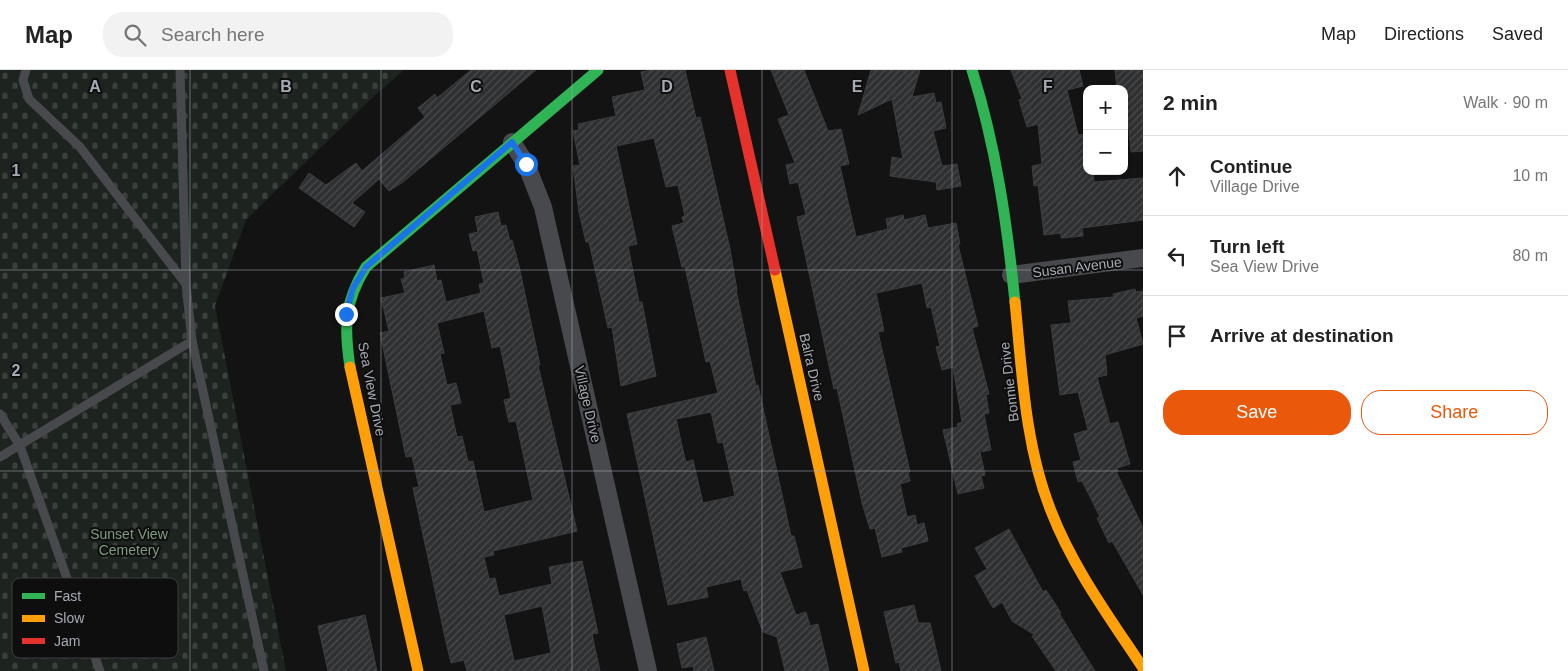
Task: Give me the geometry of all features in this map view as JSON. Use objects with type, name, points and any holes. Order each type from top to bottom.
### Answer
[{"type":"street","name":"Sea View Drive","points":[[418,671],[350,367],[346,314],[353,288],[366,267],[598,70]]},
{"type":"street","name":"Balra Drive","points":[[730,70],[864,671]]},
{"type":"street","name":"Bonnie Drive","points":[[972,70],[986,108],[997,158],[1032,445],[1050,511],[1072,556],[1143,668]]},
{"type":"street","name":"Village Drive","points":[[512,142],[526,164],[543,207],[648,671]]},
{"type":"street","name":"Susan Avenue","points":[[1011,275],[1143,258]]},
{"type":"lane","points":[[26,70],[23,80],[29,99],[80,147],[186,284]]},
{"type":"lane","points":[[180,70],[186,284],[192,341],[264,671]]},
{"type":"lane","points":[[0,457],[192,341]]},
{"type":"lane","points":[[0,414],[20,446],[67,578]]},
{"type":"lane","points":[[95,658],[100,671]]},
{"type":"green space","name":"Sunset View Cemetery","points":[[0,70],[404,70],[373,97],[246,220],[215,306],[286,671],[0,671]]},
{"type":"building","points":[[471,70],[536,70],[403,182],[389,191],[379,179],[352,203],[365,212],[354,227],[299,188],[309,173],[326,185],[356,163],[362,171],[425,117],[418,108],[435,94],[437,98]]},
{"type":"building","points":[[650,70],[685,70],[696,118],[700,117],[730,249],[736,290],[756,386],[758,385],[791,536],[794,536],[802,567],[780,572],[796,615],[806,612],[810,626],[818,624],[829,671],[785,671],[777,637],[763,632],[747,590],[744,591],[741,579],[706,587],[708,597],[668,605],[627,414],[718,393],[710,361],[706,362],[685,267],[682,267],[672,226],[684,223],[682,217],[685,216],[678,185],[666,187],[654,138],[616,146],[637,244],[628,246],[639,302],[642,302],[656,376],[621,386],[612,327],[608,328],[589,242],[586,242],[579,212],[573,166],[580,165],[573,131],[579,130],[578,124],[616,116],[612,97],[645,90],[641,72]],"holes":[[[711,412],[718,443],[723,442],[735,496],[703,503],[693,460],[686,462],[685,459],[676,419]]]},
{"type":"building","points":[[771,70],[804,70],[828,131],[841,129],[849,164],[840,166],[856,237],[888,229],[886,219],[903,215],[904,220],[925,215],[928,228],[956,223],[960,244],[958,245],[978,326],[972,328],[989,394],[986,395],[989,413],[984,414],[991,450],[980,452],[985,475],[981,476],[984,488],[958,494],[943,430],[958,427],[957,424],[962,422],[953,367],[942,370],[936,347],[940,346],[931,307],[927,308],[922,283],[876,293],[884,331],[878,332],[910,472],[908,472],[910,481],[900,484],[907,517],[915,515],[917,525],[924,523],[928,541],[901,548],[902,552],[882,557],[875,528],[870,529],[862,503],[837,388],[834,389],[797,217],[806,215],[798,182],[790,184],[786,165],[795,163],[778,119],[789,115]]},
{"type":"building","points":[[871,70],[920,70],[912,97],[934,93],[936,103],[941,102],[946,128],[933,131],[942,166],[957,164],[961,186],[937,190],[936,182],[890,176],[892,157],[903,159],[892,99],[858,115]]},
{"type":"building","points":[[1011,70],[1079,70],[1083,86],[1067,90],[1078,135],[1083,134],[1083,175],[1093,175],[1094,182],[1143,178],[1143,220],[1082,228],[1083,236],[1061,238],[1061,233],[1044,235],[1038,185],[1034,186],[1032,166],[1042,164],[1038,124],[1027,127],[1019,100],[1022,99]]},
{"type":"building","points":[[1115,70],[1143,70],[1143,151],[1131,152],[1128,120],[1128,85],[1117,85]]},
{"type":"building","points":[[498,212],[501,226],[506,225],[510,241],[512,240],[540,365],[538,365],[577,531],[493,551],[494,555],[484,557],[489,579],[495,578],[499,596],[552,584],[549,567],[582,561],[598,633],[592,634],[600,671],[467,671],[464,660],[451,663],[413,488],[419,487],[412,456],[406,457],[380,333],[389,331],[381,298],[405,293],[401,279],[405,278],[404,272],[434,265],[437,281],[441,280],[446,302],[481,293],[479,284],[484,283],[477,250],[473,251],[469,234],[478,232],[475,217]],"holes":[[[484,311],[492,348],[500,346],[511,398],[504,400],[509,422],[516,421],[533,500],[484,512],[473,461],[468,462],[462,436],[457,437],[450,405],[461,403],[456,383],[447,385],[440,354],[444,353],[437,323]],[[542,606],[551,653],[514,661],[504,615]]]},
{"type":"building","points":[[1135,289],[1136,292],[1143,291],[1143,316],[1136,318],[1143,344],[1105,355],[1107,375],[1097,377],[1110,424],[1118,422],[1130,464],[1117,468],[1118,471],[1116,471],[1143,528],[1143,595],[1112,541],[1109,543],[1097,518],[1100,517],[1082,481],[1078,482],[1073,462],[1081,460],[1074,434],[1088,430],[1078,392],[1060,395],[1051,325],[1071,323],[1068,301],[1114,297],[1113,294]]},
{"type":"building","points":[[1009,529],[1043,592],[1046,590],[1095,671],[1056,671],[1032,636],[1035,635],[1012,621],[1002,602],[993,608],[975,576],[987,569],[975,548]]},
{"type":"building","points":[[914,605],[918,623],[930,623],[941,671],[901,671],[899,662],[896,663],[884,612]]},
{"type":"building","points":[[365,615],[377,671],[328,671],[318,626]]},
{"type":"building","points":[[706,637],[714,671],[694,671],[693,666],[682,668],[677,644]]},
{"type":"traffic: fast","points":[[350,367],[347,339],[348,315],[353,292],[366,267],[598,70]]},
{"type":"traffic: fast","points":[[972,70],[994,156],[1015,302]]},
{"type":"traffic: slow","points":[[775,270],[864,671]]},
{"type":"traffic: slow","points":[[1015,302],[1026,408],[1035,461],[1042,486],[1060,532],[1081,573],[1143,668]]},
{"type":"traffic: slow","points":[[350,367],[418,671]]},
{"type":"traffic: jam","points":[[730,70],[775,270]]},
{"type":"route","points":[[346,314],[353,288],[366,267],[512,142],[526,164]]}]
